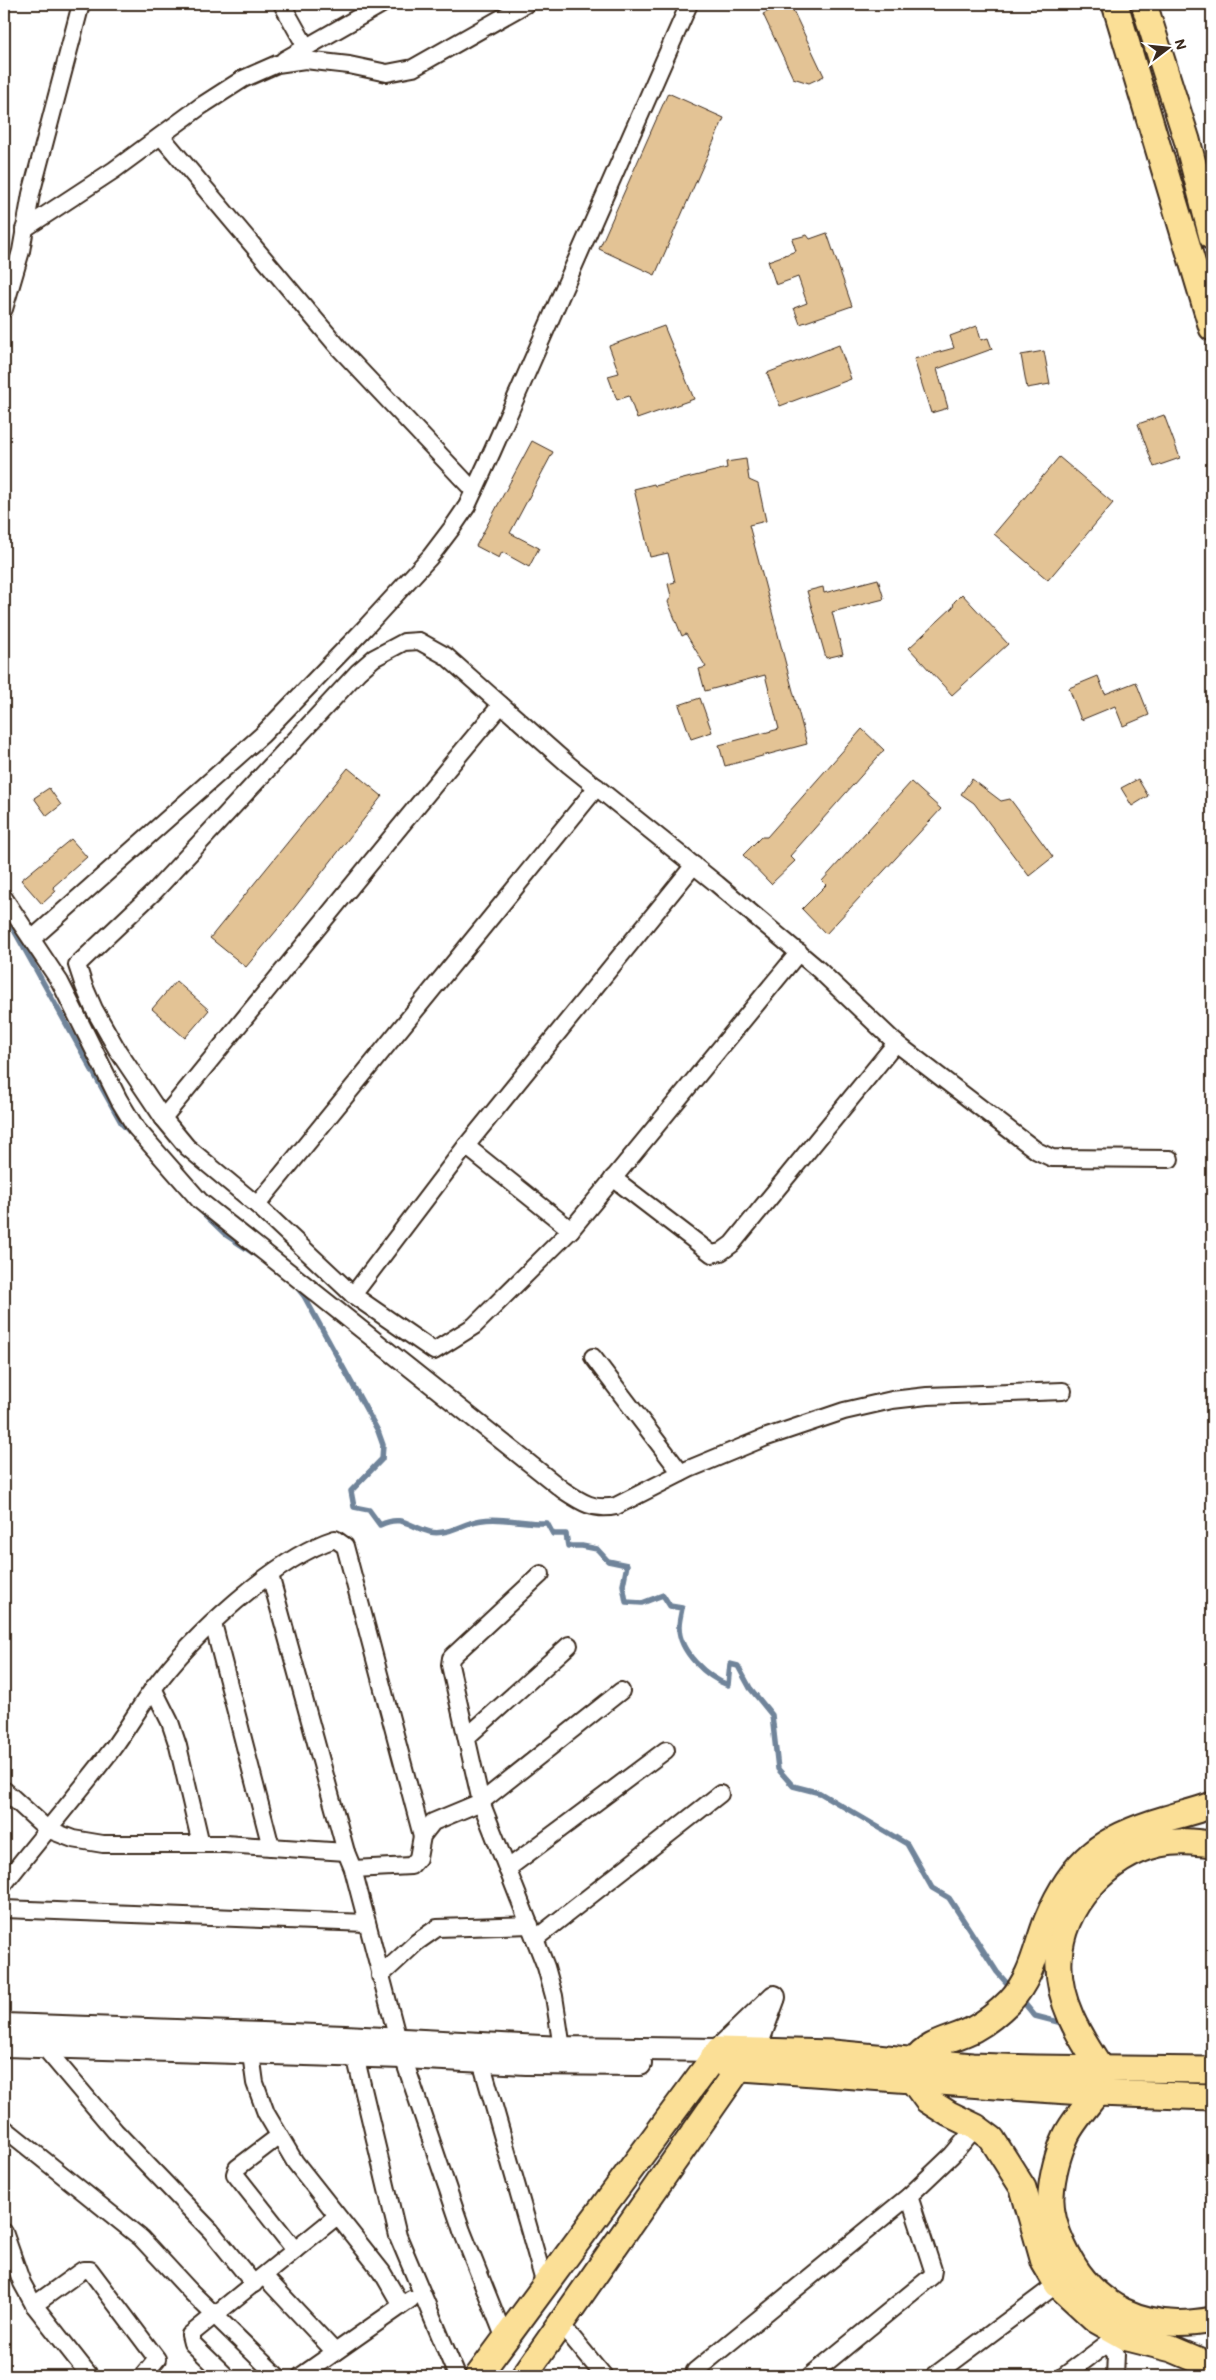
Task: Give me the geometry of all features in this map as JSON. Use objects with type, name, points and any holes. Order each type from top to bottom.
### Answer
[{"type":"main road","points":[[1116,4],[1212,328]]},
{"type":"main road","points":[[1144,4],[1187,140],[1212,237]]},
{"type":"main road","points":[[1212,1805],[1133,1830],[1109,1841],[1081,1861],[1055,1901],[1042,1932],[1037,1954],[1021,1987],[997,2013],[981,2024],[921,2052],[914,2071],[927,2100],[949,2114],[976,2127],[992,2139],[1023,2188],[1044,2262],[1057,2284],[1114,2339],[1128,2338],[1172,2349],[1198,2360],[1212,2369]]},
{"type":"main road","points":[[1099,2081],[1068,2011],[1062,1991],[1059,1961],[1062,1936],[1074,1909],[1087,1889],[1107,1870],[1135,1852],[1167,1843],[1191,1841],[1212,1844]]},
{"type":"main road","points":[[478,2376],[713,2058],[774,1997],[760,2035],[746,2060],[524,2376]]},
{"type":"main road","points":[[4,2025],[400,2048],[562,2048],[1099,2081],[1212,2097]]},
{"type":"main road","points":[[4,2045],[355,2056],[400,2048],[481,2061],[713,2058]]},
{"type":"main road","points":[[1099,2081],[1212,2070]]},
{"type":"main road","points":[[1099,2081],[1066,2136],[1056,2169],[1051,2196],[1053,2218],[1071,2264],[1086,2285],[1100,2296],[1135,2316],[1154,2322],[1178,2324],[1212,2320]]},
{"type":"street","points":[[4,309],[31,194],[81,4]]},
{"type":"street","points":[[282,4],[306,47]]},
{"type":"street","points":[[24,229],[114,170],[202,106],[243,79],[277,64],[382,4]]},
{"type":"street","points":[[277,64],[305,60],[349,65],[387,73],[413,68],[526,4]]},
{"type":"street","points":[[32,939],[262,735],[430,557],[467,506],[689,4]]},
{"type":"street","points":[[161,136],[339,348],[474,491]]},
{"type":"street","points":[[799,952],[571,1230],[474,1326],[434,1351],[353,1295],[257,1205],[187,1147],[163,1118],[118,1051],[94,1009],[77,965],[154,892],[374,658],[404,642],[419,641],[446,656],[597,787],[799,952],[896,1043],[1037,1151],[1052,1158],[1170,1159]]},
{"type":"street","points":[[163,1118],[293,961],[392,834],[501,704]]},
{"type":"street","points":[[257,1205],[597,787]]},
{"type":"street","points":[[353,1295],[466,1146],[694,865]]},
{"type":"street","points":[[4,898],[60,982],[119,1100],[136,1128],[200,1201],[563,1490],[587,1506],[605,1509],[616,1506],[681,1473],[764,1438],[844,1411],[892,1400],[927,1396],[1062,1391]]},
{"type":"street","points":[[613,1178],[712,1254],[721,1252],[732,1244],[896,1043]]},
{"type":"street","points":[[466,1146],[571,1230]]},
{"type":"street","points":[[593,1357],[681,1473]]},
{"type":"street","points":[[4,1884],[113,1748],[153,1688],[192,1641],[270,1575],[315,1545],[335,1539],[345,1546],[422,1836],[418,1858],[411,1866],[353,1869]]},
{"type":"street","points":[[540,1574],[451,1658],[450,1665],[468,1736],[481,1802],[533,1932],[554,1996],[562,2048]]},
{"type":"street","points":[[270,1575],[346,1852],[353,1869],[400,2048],[462,2231],[505,2339]]},
{"type":"street","points":[[213,1623],[271,1847]]},
{"type":"street","points":[[468,1736],[569,1645]]},
{"type":"street","points":[[153,1688],[170,1722],[178,1746],[200,1844]]},
{"type":"street","points":[[422,1836],[433,1822],[481,1802],[621,1691]]},
{"type":"street","points":[[507,1869],[666,1750]]},
{"type":"street","points":[[4,1790],[47,1830],[73,1839],[103,1844],[200,1844],[346,1852]]},
{"type":"street","points":[[380,1976],[417,1942],[437,1928],[533,1932],[720,1794]]},
{"type":"street","points":[[4,1909],[367,1923]]},
{"type":"street","points":[[44,2047],[115,2131],[259,2280],[334,2352]]},
{"type":"street","points":[[251,2054],[255,2083],[266,2113],[294,2162],[382,2272],[401,2305]]},
{"type":"street","points":[[355,2056],[398,2236],[457,2376]]},
{"type":"street","points":[[481,2061],[545,2285]]},
{"type":"street","points":[[697,2376],[695,2370],[909,2196],[952,2155],[976,2127]]},
{"type":"street","points":[[4,2128],[141,2238],[277,2376]]},
{"type":"street","points":[[279,2136],[237,2168],[235,2174],[295,2250]]},
{"type":"street","points":[[810,2376],[929,2281],[932,2276],[933,2270],[909,2196]]},
{"type":"street","points":[[226,2376],[190,2339],[190,2335],[216,2316],[337,2216]]},
{"type":"street","points":[[4,2232],[22,2283],[34,2305],[90,2376]]},
{"type":"street","points":[[34,2305],[77,2274],[84,2270],[90,2270],[157,2359],[143,2376]]},
{"type":"street","points":[[934,2376],[1057,2284]]},
{"type":"street","points":[[300,2376],[421,2293]]},
{"type":"street","points":[[560,2324],[604,2376]]},
{"type":"street","points":[[1064,2376],[1114,2339],[1116,2354],[1115,2376]]},
{"type":"building","points":[[783,4],[790,4],[824,76],[809,83],[793,78],[763,14]]},
{"type":"building","points":[[668,93],[724,118],[655,275],[599,249]]},
{"type":"building","points":[[827,233],[852,306],[800,324],[794,308],[807,303],[798,277],[776,285],[768,261],[796,251],[792,239],[807,235],[810,239]]},
{"type":"building","points":[[664,326],[694,399],[637,419],[629,396],[617,400],[608,376],[619,373],[609,346]]},
{"type":"building","points":[[977,326],[981,340],[988,338],[992,349],[937,369],[948,408],[931,413],[914,359],[954,348],[950,336]]},
{"type":"building","points":[[839,345],[851,379],[780,406],[767,373]]},
{"type":"building","points":[[1044,351],[1050,384],[1027,388],[1021,355]]},
{"type":"building","points":[[1164,415],[1180,458],[1154,467],[1138,424]]},
{"type":"building","points":[[532,441],[553,452],[510,533],[539,548],[529,567],[502,552],[499,558],[476,546]]},
{"type":"building","points":[[1059,457],[1113,503],[1048,580],[994,534]]},
{"type":"building","points":[[746,459],[749,480],[758,484],[766,521],[749,525],[807,744],[725,766],[719,745],[779,729],[765,675],[705,691],[699,669],[706,667],[686,634],[682,636],[668,602],[671,596],[668,584],[675,582],[668,553],[650,557],[634,489],[654,484],[655,486],[727,468],[726,462]]},
{"type":"building","points":[[878,579],[884,599],[832,612],[843,654],[826,658],[807,591],[823,587],[824,593]]},
{"type":"building","points":[[962,594],[1008,644],[952,695],[909,648],[953,607],[954,602]]},
{"type":"building","points":[[1098,676],[1105,694],[1136,682],[1149,715],[1123,726],[1115,706],[1081,720],[1069,688]]},
{"type":"building","points":[[700,698],[712,732],[691,739],[679,705]]},
{"type":"building","points":[[862,729],[884,750],[790,856],[795,861],[771,884],[743,855],[761,837],[767,837]]},
{"type":"building","points":[[348,768],[382,796],[246,967],[210,938]]},
{"type":"building","points":[[972,779],[1001,801],[1010,799],[1053,857],[1029,876],[974,803],[961,794]]},
{"type":"building","points":[[1138,779],[1148,796],[1132,806],[1121,788]]},
{"type":"building","points":[[911,782],[941,809],[826,934],[802,909],[826,885],[822,881]]},
{"type":"building","points":[[49,788],[61,805],[47,816],[34,798]]},
{"type":"building","points":[[71,839],[87,857],[53,887],[56,891],[42,904],[21,880]]},
{"type":"building","points":[[176,981],[209,1010],[185,1038],[152,1009]]},
{"type":"waterway","points":[[5,914],[122,1124],[131,1133]]},
{"type":"waterway","points":[[200,1210],[226,1235],[259,1257]]},
{"type":"waterway","points":[[296,1286],[304,1296],[378,1431],[383,1445],[382,1459],[351,1491],[354,1507],[369,1510],[380,1525],[400,1521],[436,1533],[446,1532],[479,1520],[488,1519],[547,1523],[553,1534],[566,1534],[568,1546],[597,1549],[608,1561],[627,1565],[623,1585],[626,1602],[642,1603],[663,1595],[670,1606],[682,1608],[679,1625],[680,1636],[689,1654],[703,1670],[728,1685],[730,1664],[738,1666],[750,1688],[772,1715],[778,1769],[793,1786],[820,1793],[907,1844],[932,1888],[949,1898],[997,1972],[1012,1989]]},
{"type":"waterway","points":[[1020,1998],[1035,2016],[1066,2024]]}]
